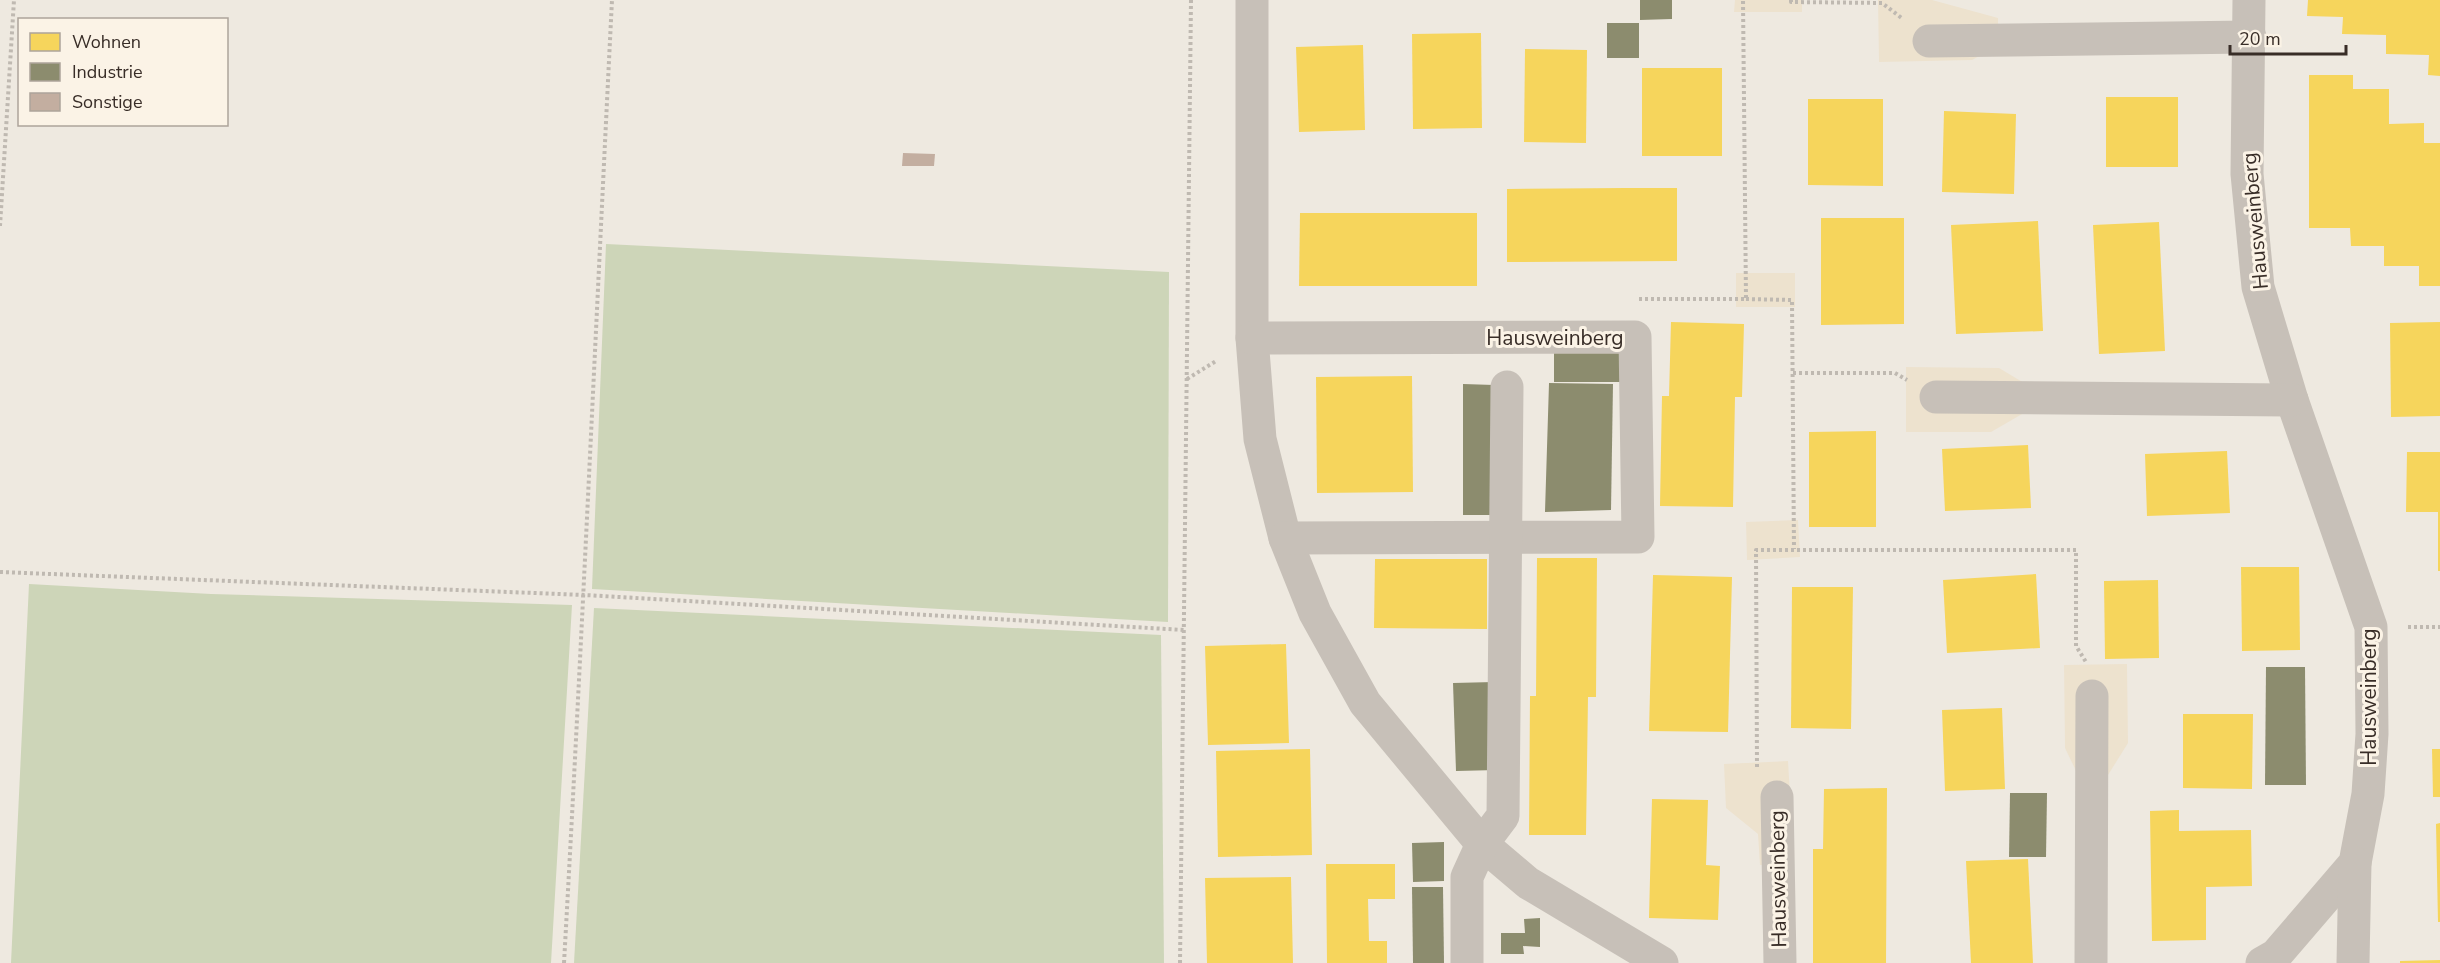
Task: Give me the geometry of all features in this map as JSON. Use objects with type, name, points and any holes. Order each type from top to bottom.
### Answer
[{"type":"street","points":[[1252,0],[1252,338],[1260,439],[1285,538],[1315,613],[1365,703],[1482,844],[1528,883],[1662,963]]},
{"type":"street","name":"Hausweinberg","points":[[2249,0],[2247,174],[2258,287],[2292,400],[2371,627],[2372,734],[2368,784],[2355,863],[2353,963]]},
{"type":"street","points":[[1929,41],[2250,37]]},
{"type":"street","name":"Hausweinberg","points":[[1252,338],[1635,338],[1638,537],[1285,538]]},
{"type":"street","points":[[1467,963],[1467,877],[1482,844],[1503,816],[1507,387]]},
{"type":"street","points":[[1936,397],[2292,400]]},
{"type":"street","points":[[2091,963],[2092,696]]},
{"type":"street","name":"Hausweinberg","points":[[1777,797],[1780,963]]},
{"type":"street","points":[[2262,963],[2277,955],[2355,863]]},
{"type":"path","points":[[0,226],[14,0]]},
{"type":"path","points":[[564,963],[585,595],[587,493],[612,0]]},
{"type":"path","points":[[1180,963],[1191,0]]},
{"type":"path","points":[[1743,0],[1746,299]]},
{"type":"path","points":[[1791,0],[1791,2],[1882,3],[1929,41]]},
{"type":"path","points":[[1635,338],[1638,299],[1792,300],[1794,549],[2076,550],[2076,646],[2091,670],[2092,696]]},
{"type":"path","points":[[1793,373],[1895,373],[1936,397]]},
{"type":"path","name":"Hausweinberg","points":[[1777,797],[1755,764],[1756,550],[1794,549]]},
{"type":"path","points":[[0,572],[585,595],[1184,630]]},
{"type":"green space","points":[[606,244],[1169,272],[1168,622],[592,589]]},
{"type":"green space","points":[[29,584],[211,594],[572,605],[551,963],[11,963]]},
{"type":"green space","points":[[594,608],[1161,635],[1164,963],[574,963]]},
{"type":"shaded area","points":[[1735,0],[1802,0],[1802,12],[1734,12]]},
{"type":"shaded area","points":[[1878,0],[1932,0],[1998,18],[1998,46],[1972,60],[1879,62]]},
{"type":"shaded area","points":[[1736,273],[1795,273],[1795,307],[1736,307]]},
{"type":"shaded area","points":[[1906,367],[1999,368],[2029,386],[2029,410],[1991,432],[1906,432]]},
{"type":"shaded area","points":[[1798,520],[1800,557],[1747,560],[1746,522]]},
{"type":"shaded area","points":[[2127,664],[2128,743],[2108,775],[2079,777],[2065,748],[2064,665]]},
{"type":"shaded area","points":[[1788,761],[1794,863],[1760,865],[1758,834],[1726,808],[1724,764]]},
{"type":"building: Wohnen","points":[[2308,0],[2440,0],[2440,76],[2428,75],[2429,55],[2386,54],[2386,35],[2342,34],[2343,17],[2307,16]]},
{"type":"building: Wohnen","points":[[1481,33],[1482,128],[1413,129],[1412,34]]},
{"type":"building: Wohnen","points":[[1363,45],[1365,130],[1299,132],[1296,47]]},
{"type":"building: Wohnen","points":[[1525,49],[1587,50],[1586,143],[1524,142]]},
{"type":"building: Wohnen","points":[[1642,68],[1722,68],[1722,156],[1642,156]]},
{"type":"building: Wohnen","points":[[2309,75],[2353,75],[2353,89],[2389,89],[2389,124],[2424,123],[2424,143],[2440,143],[2440,286],[2419,286],[2419,266],[2384,266],[2384,246],[2351,246],[2350,228],[2309,228]]},
{"type":"building: Wohnen","points":[[2106,97],[2178,97],[2178,167],[2106,167]]},
{"type":"building: Wohnen","points":[[1808,99],[1883,99],[1883,186],[1808,185]]},
{"type":"building: Wohnen","points":[[1944,111],[2016,114],[2014,194],[1942,192]]},
{"type":"building: Wohnen","points":[[1677,188],[1677,261],[1507,262],[1507,189]]},
{"type":"building: Wohnen","points":[[1300,213],[1477,213],[1477,286],[1299,286]]},
{"type":"building: Wohnen","points":[[1821,218],[1904,218],[1904,324],[1821,325]]},
{"type":"building: Wohnen","points":[[2038,221],[2043,331],[1956,334],[1951,225]]},
{"type":"building: Wohnen","points":[[2159,222],[2165,351],[2099,354],[2093,225]]},
{"type":"building: Wohnen","points":[[1671,322],[1744,324],[1742,397],[1735,397],[1733,507],[1660,506],[1662,396],[1669,396]]},
{"type":"building: Wohnen","points":[[2440,322],[2440,416],[2391,417],[2390,323]]},
{"type":"building: Wohnen","points":[[1412,376],[1413,492],[1317,493],[1316,377]]},
{"type":"building: Wohnen","points":[[1876,431],[1876,527],[1809,527],[1809,432]]},
{"type":"building: Wohnen","points":[[2028,445],[2031,508],[1945,511],[1942,449]]},
{"type":"building: Wohnen","points":[[2227,451],[2230,513],[2147,516],[2145,454]]},
{"type":"building: Wohnen","points":[[2407,452],[2440,452],[2440,571],[2438,571],[2438,512],[2406,512]]},
{"type":"building: Wohnen","points":[[1537,558],[1597,558],[1596,697],[1588,697],[1586,835],[1529,835],[1530,696],[1536,696]]},
{"type":"building: Wohnen","points":[[1375,559],[1487,559],[1487,629],[1374,628]]},
{"type":"building: Wohnen","points":[[2241,567],[2299,567],[2300,650],[2242,651]]},
{"type":"building: Wohnen","points":[[2036,574],[2040,648],[1947,653],[1943,580]]},
{"type":"building: Wohnen","points":[[1653,575],[1732,577],[1728,732],[1649,731]]},
{"type":"building: Wohnen","points":[[2158,580],[2159,658],[2105,659],[2104,581]]},
{"type":"building: Wohnen","points":[[1792,587],[1853,587],[1851,729],[1791,728]]},
{"type":"building: Wohnen","points":[[1286,644],[1289,743],[1208,745],[1205,646]]},
{"type":"building: Wohnen","points":[[2002,708],[2005,789],[1945,791],[1942,710]]},
{"type":"building: Wohnen","points":[[2183,714],[2253,714],[2252,789],[2183,788]]},
{"type":"building: Wohnen","points":[[1310,749],[1312,855],[1218,857],[1216,751]]},
{"type":"building: Wohnen","points":[[2432,749],[2440,749],[2440,797],[2433,797]]},
{"type":"building: Wohnen","points":[[1887,788],[1886,963],[1813,963],[1813,849],[1823,849],[1824,789]]},
{"type":"building: Wohnen","points":[[1652,799],[1708,800],[1706,865],[1720,866],[1718,920],[1649,918]]},
{"type":"building: Wohnen","points":[[2179,810],[2179,831],[2251,830],[2252,886],[2206,887],[2206,940],[2152,941],[2150,811]]},
{"type":"building: Wohnen","points":[[2440,823],[2440,922],[2438,922],[2436,824]]},
{"type":"building: Wohnen","points":[[2028,859],[2033,963],[1971,963],[1966,861]]},
{"type":"building: Wohnen","points":[[1326,864],[1395,864],[1395,899],[1368,899],[1369,941],[1387,941],[1387,963],[1327,963]]},
{"type":"building: Wohnen","points":[[1291,877],[1293,963],[1207,963],[1205,878]]},
{"type":"building: Wohnen","points":[[2440,960],[2440,963],[2400,963],[2400,961]]},
{"type":"building: Industrie","points":[[1640,0],[1672,0],[1672,19],[1640,20]]},
{"type":"building: Industrie","points":[[1607,23],[1639,23],[1639,58],[1607,58]]},
{"type":"building: Industrie","points":[[1554,351],[1622,351],[1622,382],[1554,382]]},
{"type":"building: Industrie","points":[[1549,383],[1613,384],[1611,510],[1545,512]]},
{"type":"building: Industrie","points":[[1463,384],[1494,385],[1495,515],[1463,515]]},
{"type":"building: Industrie","points":[[2266,667],[2305,667],[2306,785],[2265,785]]},
{"type":"building: Industrie","points":[[1494,682],[1497,770],[1456,771],[1453,683]]},
{"type":"building: Industrie","points":[[2010,793],[2047,793],[2046,857],[2009,857]]},
{"type":"building: Industrie","points":[[1444,842],[1444,881],[1413,882],[1412,843]]},
{"type":"building: Industrie","points":[[1412,887],[1443,887],[1444,963],[1413,963]]},
{"type":"building: Industrie","points":[[1540,918],[1540,947],[1523,946],[1524,954],[1501,954],[1501,933],[1525,933],[1524,919]]},
{"type":"building: Sonstige","points":[[903,153],[935,154],[934,166],[902,166]]}]
